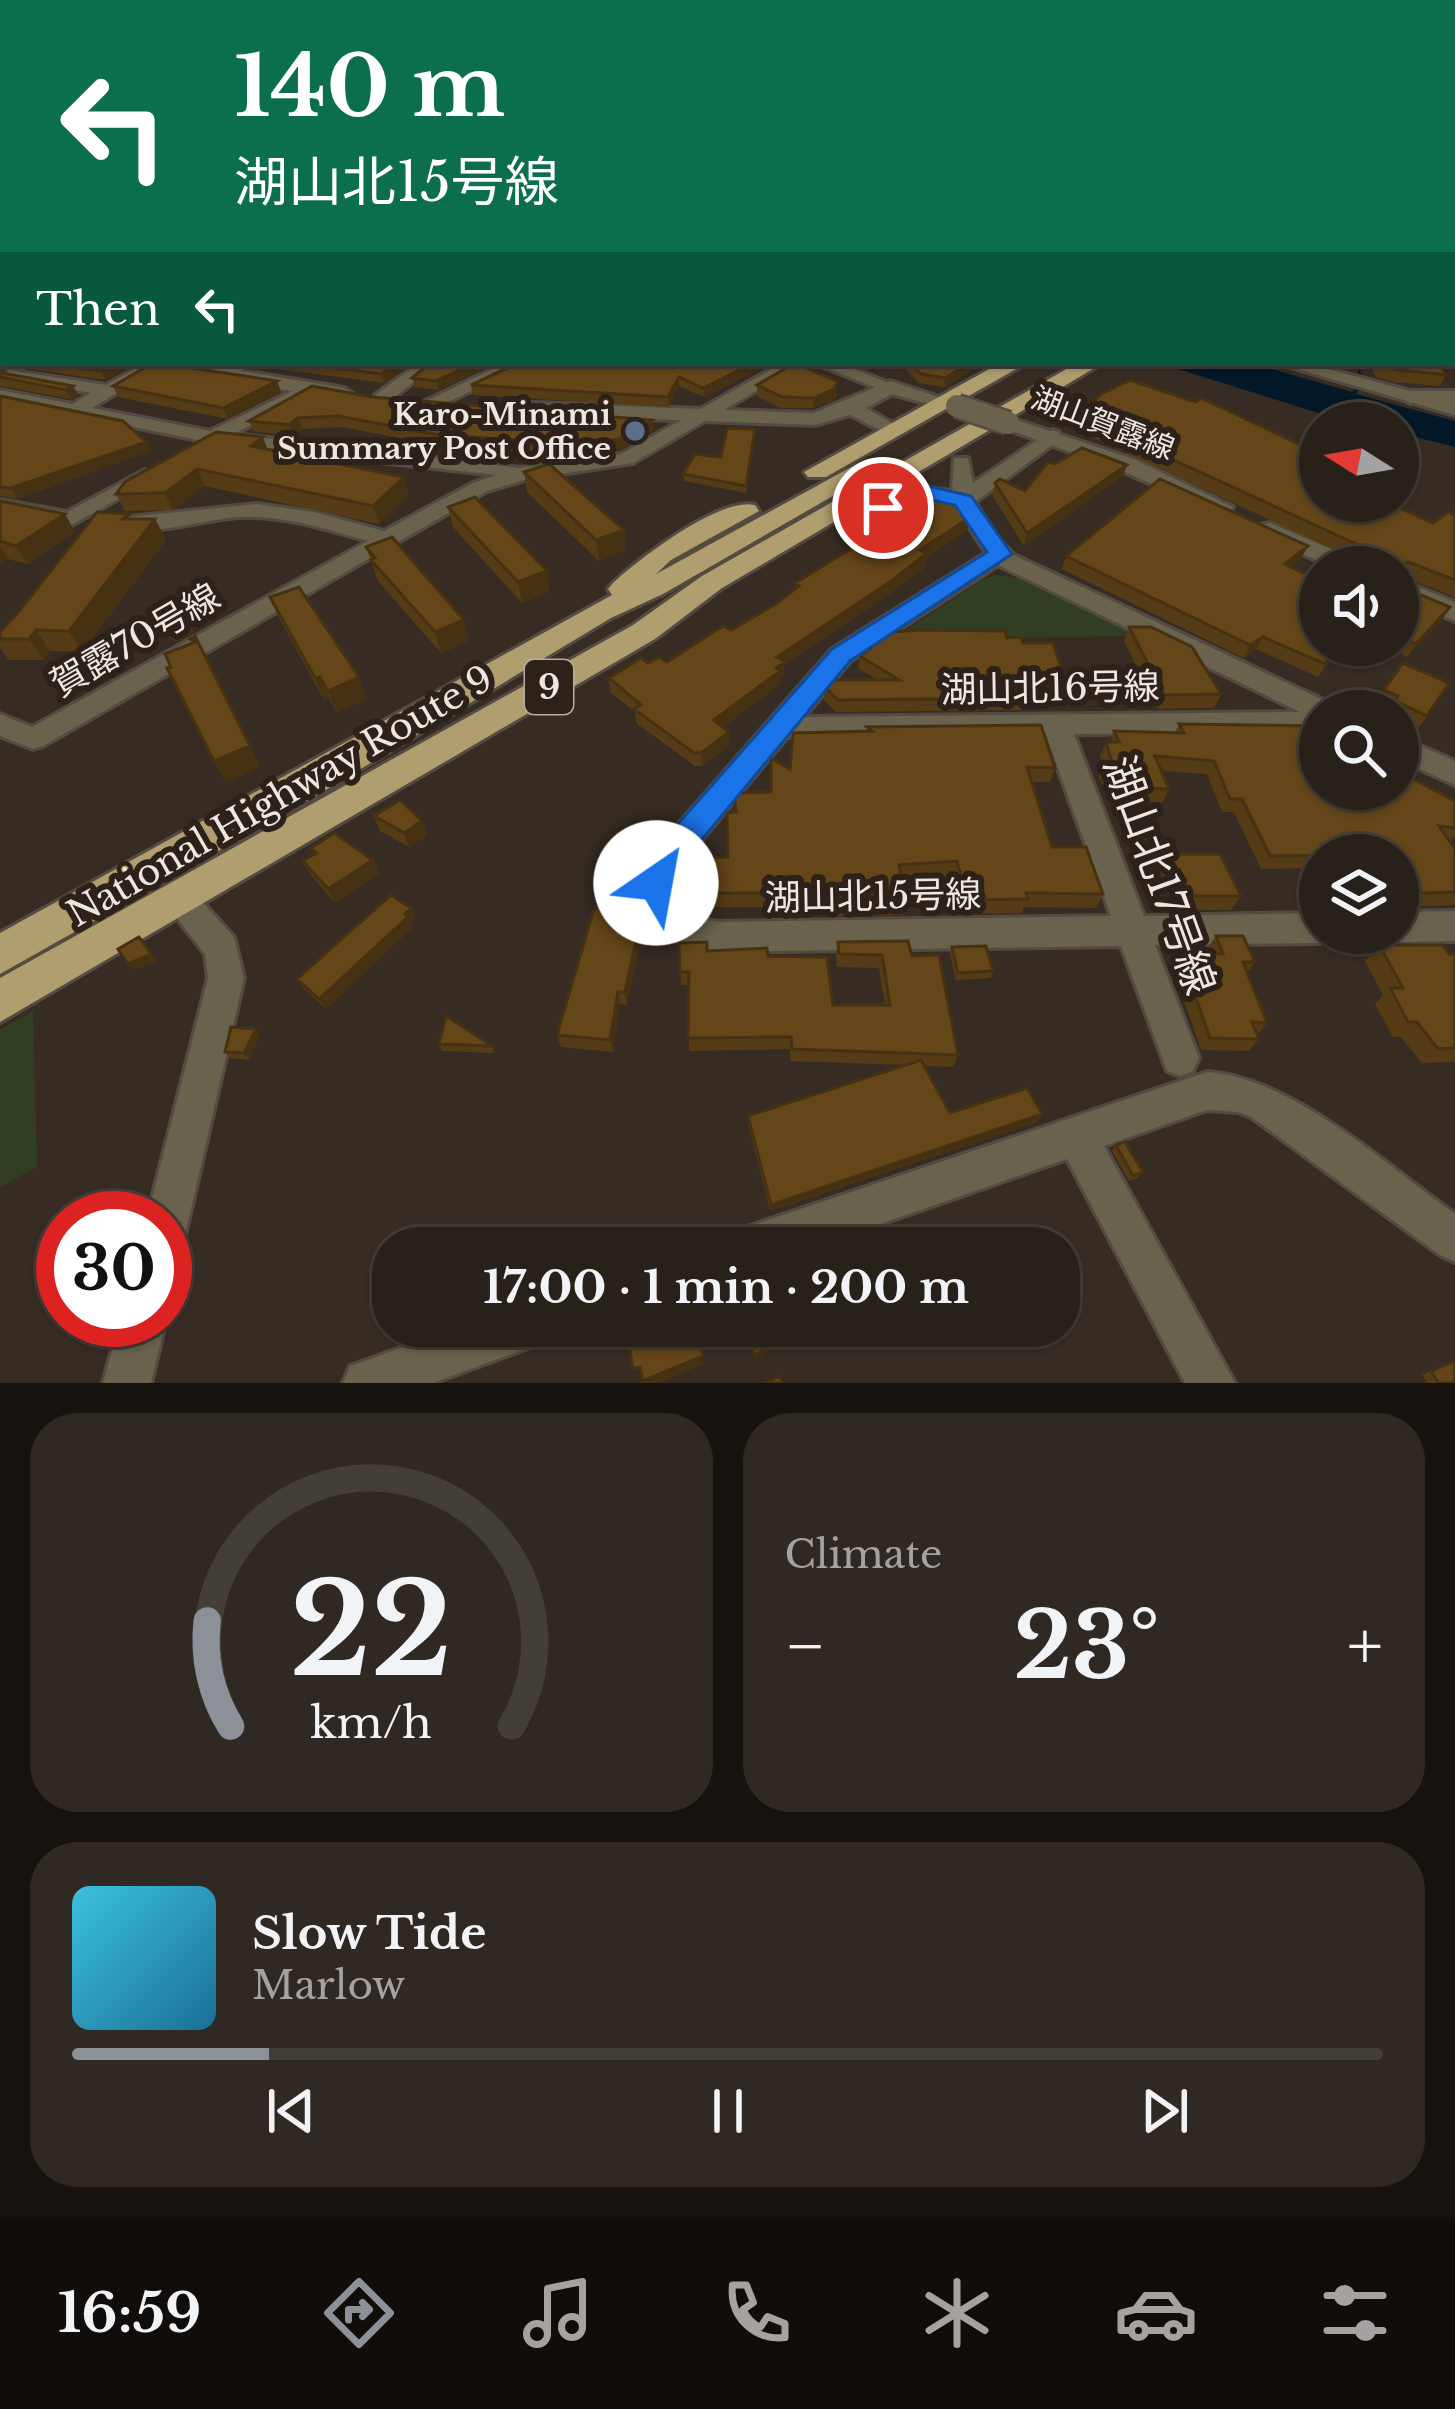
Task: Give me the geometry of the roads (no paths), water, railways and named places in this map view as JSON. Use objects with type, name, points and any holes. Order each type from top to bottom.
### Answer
[{"type":"highway","name":"9","points":[[600,610],[661,554],[894,430],[951,405],[1011,366]]},
{"type":"highway","name":"National Highway Route 9","points":[[0,955],[306,784],[600,610],[653,588],[1046,366]]},
{"type":"highway","name":"9","points":[[644,632],[718,600],[915,490],[1103,366]]},
{"type":"highway","name":"National Highway Route 9","points":[[0,1001],[644,632],[712,582],[1103,366]]},
{"type":"street","points":[[76,409],[153,366]]},
{"type":"street","points":[[204,366],[382,399],[697,418],[815,419],[852,409],[890,387]]},
{"type":"street","points":[[382,399],[422,366]]},
{"type":"street","points":[[433,402],[512,366]]},
{"type":"street","name":"賀露70号線","points":[[0,724],[33,739],[480,487],[525,473],[626,459],[790,366]]},
{"type":"street","name":"湖山賀露線","points":[[831,366],[1052,436],[1128,465],[1306,546]]},
{"type":"street","points":[[1299,366],[1455,409]]},
{"type":"street","points":[[14,374],[106,390]]},
{"type":"street","points":[[70,520],[307,388]]},
{"type":"street","points":[[0,395],[213,437],[525,473]]},
{"type":"street","points":[[1410,397],[1455,397]]},
{"type":"street","points":[[852,409],[894,430]]},
{"type":"street","points":[[915,490],[963,500],[1052,436]]},
{"type":"street","points":[[961,462],[963,500],[1000,554],[1299,700]]},
{"type":"street","points":[[0,506],[70,520],[157,524],[242,510],[286,513],[387,539]]},
{"type":"street","name":"湖山北15号線","points":[[1000,554],[841,655],[659,871],[658,907],[672,925],[695,935],[719,937],[1299,928]]},
{"type":"street","points":[[1419,596],[1455,612]]},
{"type":"street","name":"湖山北16号線","points":[[780,727],[1299,722]]},
{"type":"street","name":"湖山北17号線","points":[[1056,724],[1180,1058]]},
{"type":"street","points":[[1419,757],[1455,774]]},
{"type":"street","points":[[175,1191],[226,978],[222,948],[178,898]]},
{"type":"street","points":[[1419,927],[1455,926]]},
{"type":"street","points":[[809,1227],[1207,1091],[1238,1093],[1263,1102],[1455,1240]]},
{"type":"street","points":[[1075,1133],[1211,1383]]},
{"type":"street","points":[[127,1383],[136,1347]]},
{"type":"street","points":[[367,1383],[469,1347]]},
{"type":"water","points":[[1169,366],[1261,366],[1352,392],[1361,382],[1358,366],[1364,382],[1356,394],[1385,402],[1299,402],[1299,407]]},
{"type":"water","points":[[1419,411],[1455,421],[1455,447],[1419,438]]},
{"type":"place","name":"Karo-Minami Summary Post Office","points":[[635,431]]}]
